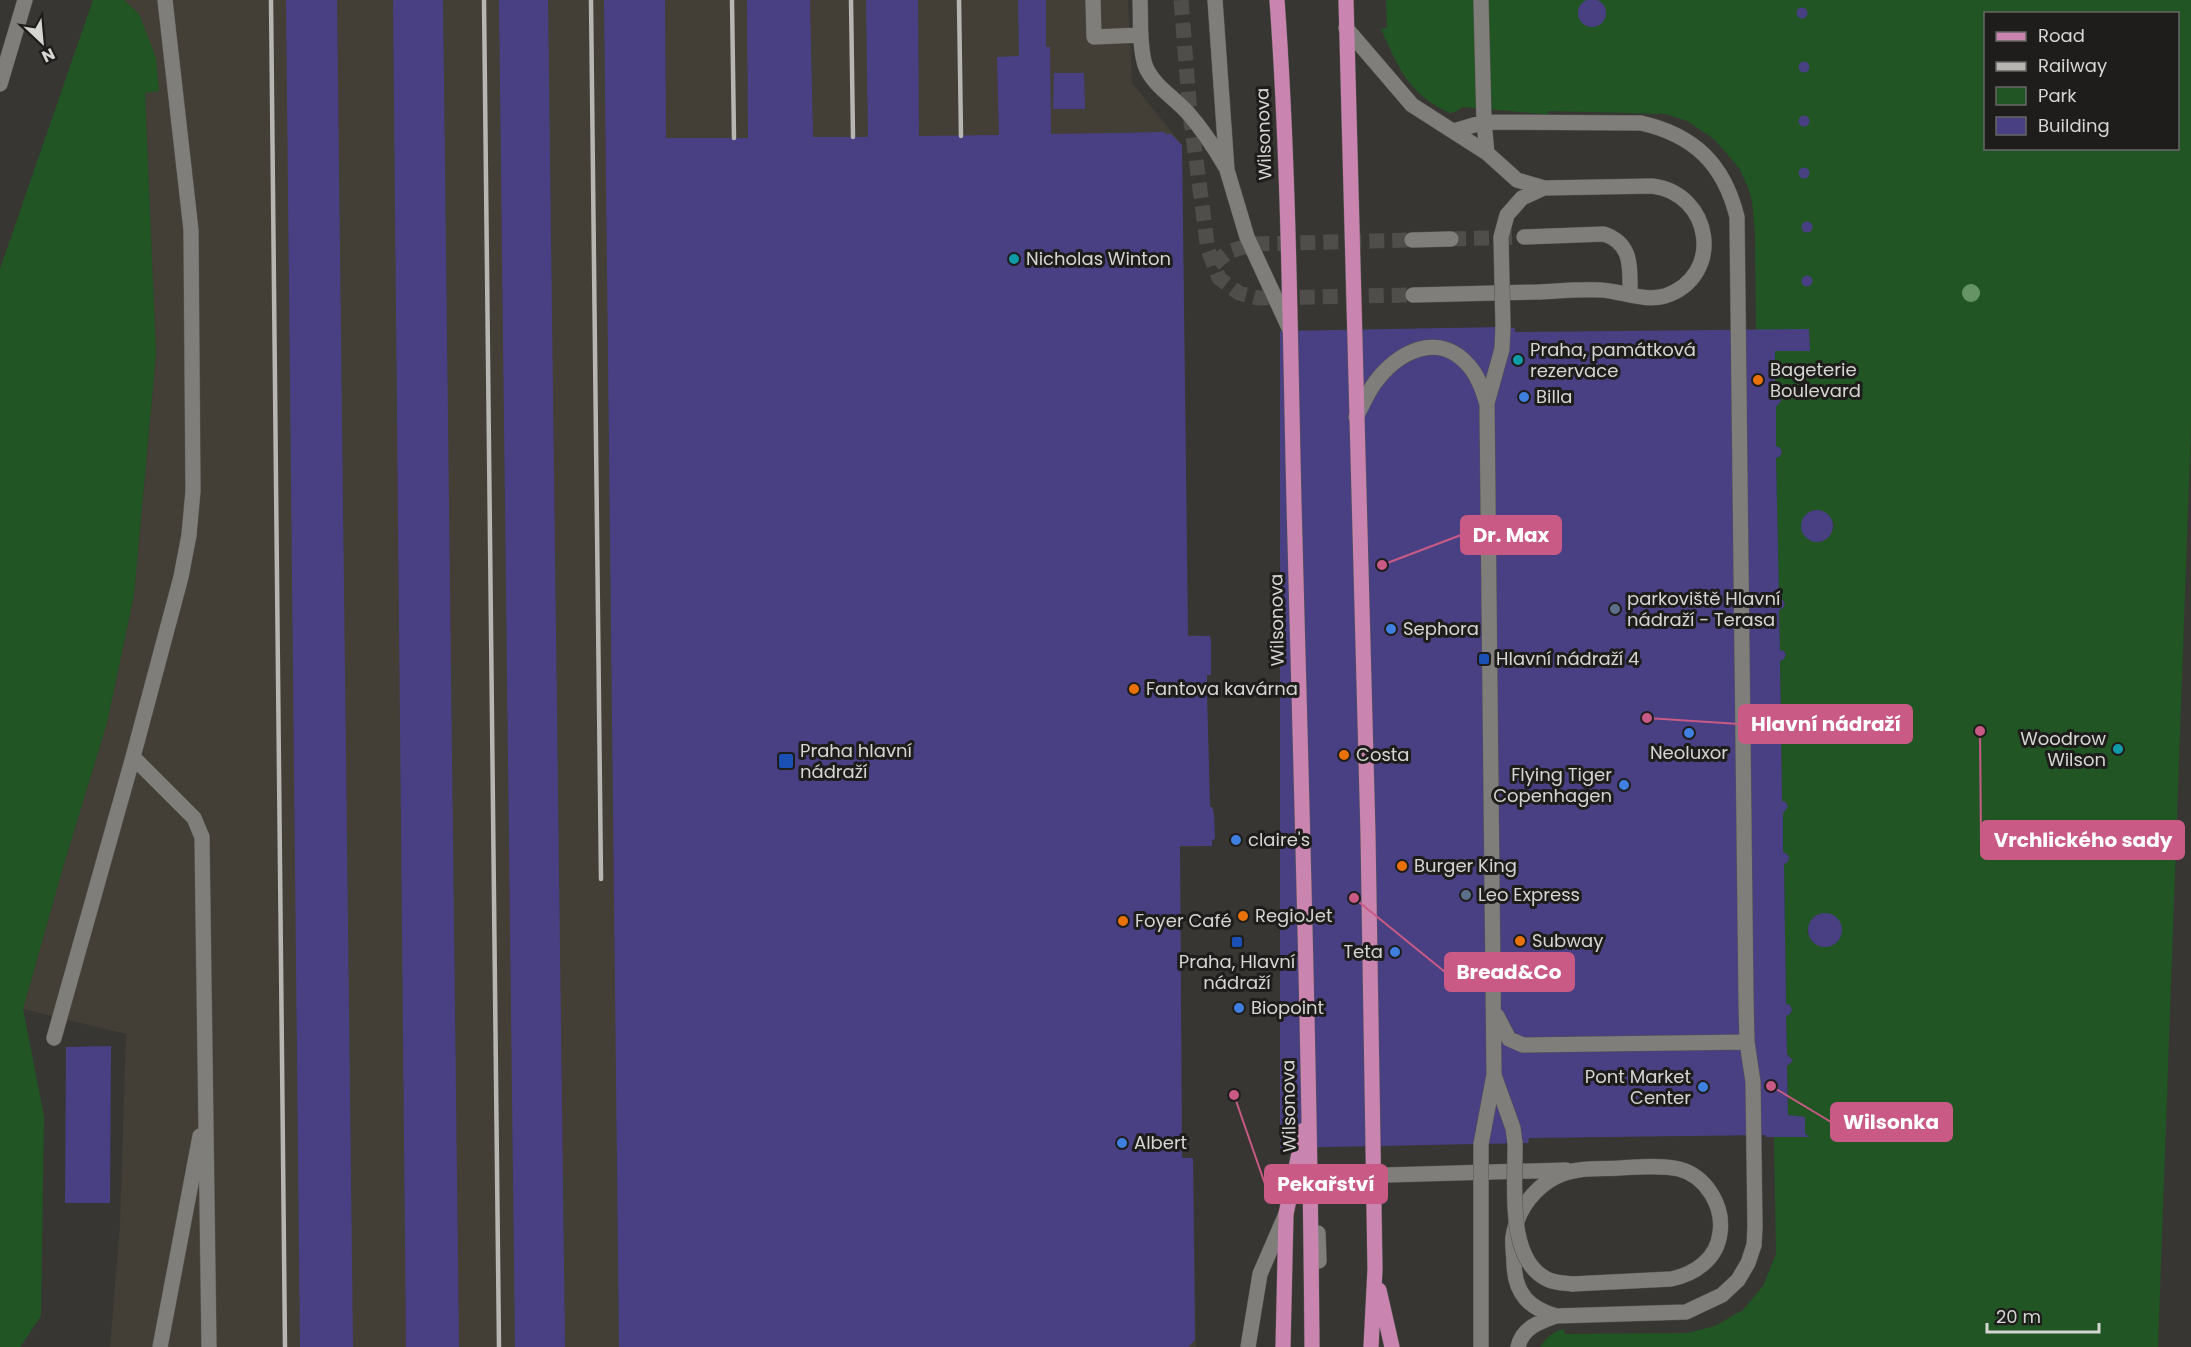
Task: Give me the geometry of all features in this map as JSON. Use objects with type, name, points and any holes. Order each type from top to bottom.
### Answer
[{"type":"main road","name":"Wilsonova","points":[[1277,0],[1290,330],[1309,1106],[1312,1347]]},
{"type":"main road","points":[[1346,0],[1368,834],[1374,1269],[1371,1347]]},
{"type":"main road","points":[[1283,1347],[1286,1214],[1309,1106]]},
{"type":"main road","points":[[1374,1269],[1392,1347]]},
{"type":"street","points":[[0,84],[26,0]]},
{"type":"street","points":[[54,1038],[133,758],[181,577],[189,535],[193,491],[191,230],[165,0]]},
{"type":"street","points":[[1093,0],[1094,37],[1141,35]]},
{"type":"street","points":[[1140,0],[1141,35],[1146,66],[1152,78],[1187,112],[1212,144],[1227,170]]},
{"type":"street","points":[[1215,0],[1227,170],[1247,237],[1290,330]]},
{"type":"street","points":[[1480,0],[1487,153]]},
{"type":"street","points":[[1346,28],[1412,105],[1487,153],[1517,180],[1544,188],[1665,187],[1676,192],[1693,209],[1700,220],[1704,235],[1702,261],[1696,272],[1687,284],[1662,297],[1603,290],[1413,295]]},
{"type":"street","points":[[1454,131],[1484,122],[1641,123],[1661,128],[1679,135],[1710,159],[1732,196],[1739,234],[1747,1042],[1753,1082],[1754,1245],[1748,1263],[1738,1280],[1722,1294],[1686,1312],[1556,1316],[1527,1329],[1518,1347]]},
{"type":"street","points":[[1481,1347],[1481,1144],[1494,1075],[1487,404],[1502,349],[1502,226],[1507,215],[1522,198],[1544,188]]},
{"type":"street","points":[[1524,237],[1604,234],[1615,239],[1623,247],[1628,258],[1630,294]]},
{"type":"street","points":[[1412,240],[1451,239]]},
{"type":"street","points":[[1356,417],[1374,384],[1407,352],[1422,347],[1434,347],[1459,355],[1470,367],[1480,384],[1487,404]]},
{"type":"street","points":[[133,758],[194,818],[202,837],[209,1347]]},
{"type":"street","points":[[1493,1001],[1505,1035],[1523,1045],[1747,1042]]},
{"type":"street","points":[[1319,1261],[1316,1177],[1578,1170],[1663,1167],[1681,1169],[1698,1178],[1711,1192],[1719,1209],[1721,1226],[1719,1241],[1711,1256],[1686,1276],[1671,1279],[1572,1284],[1550,1281],[1537,1272],[1527,1262],[1516,1230],[1515,1143],[1513,1128],[1494,1075]]},
{"type":"street","points":[[160,1347],[206,1107]]},
{"type":"street","points":[[1556,1316],[1540,1311],[1528,1303],[1514,1272],[1513,1237],[1521,1212],[1531,1196],[1544,1184],[1560,1175],[1578,1170]]},
{"type":"street","points":[[1248,1347],[1260,1274],[1286,1214]]},
{"type":"shaded area","points":[[124,0],[1128,0],[1132,83],[1182,145],[1188,635],[1210,636],[1211,642],[1211,675],[1207,675],[1207,693],[1210,806],[1212,807],[1215,839],[1212,840],[1212,846],[1180,847],[1182,1158],[1193,1158],[1196,1347],[110,1347],[120,1225],[126,1034],[23,1009],[107,723],[134,595],[156,354],[145,92],[159,91],[139,14]]},
{"type":"green space","points":[[93,0],[124,0],[139,14],[156,58],[159,91],[145,93],[156,354],[134,595],[107,723],[23,1009],[44,1116],[41,1316],[20,1347],[0,1347],[0,269]]},
{"type":"green space","points":[[1386,0],[1589,0],[1579,9],[1579,18],[1585,25],[1597,26],[1605,15],[1603,5],[1598,0],[2191,0],[2191,425],[2158,1347],[1540,1347],[1550,1335],[1564,1329],[1565,1334],[1687,1333],[1715,1326],[1743,1310],[1763,1286],[1776,1254],[1774,1137],[1809,1136],[1805,1134],[1804,1117],[1788,1115],[1787,1066],[1793,1061],[1787,1054],[1786,1016],[1792,1010],[1790,1005],[1786,1004],[1784,864],[1788,862],[1789,857],[1783,852],[1783,813],[1788,807],[1782,801],[1780,661],[1786,655],[1780,650],[1779,610],[1785,604],[1779,598],[1776,458],[1782,452],[1776,446],[1776,407],[1781,401],[1780,397],[1775,395],[1775,351],[1810,351],[1809,330],[1756,331],[1755,234],[1752,201],[1739,168],[1714,139],[1687,121],[1666,114],[1548,111],[1548,114],[1543,114],[1463,107],[1450,113],[1424,98],[1415,89],[1399,68],[1381,29],[1387,28]],"holes":[[[1816,510],[1828,514],[1834,524],[1830,536],[1821,542],[1809,540],[1802,527],[1806,516]],[[1825,913],[1837,919],[1842,932],[1837,943],[1822,947],[1812,942],[1807,931],[1814,917]]]},
{"type":"building","points":[[1592,-1],[1602,3],[1606,13],[1602,23],[1592,27],[1582,23],[1578,13],[1582,3]]},
{"type":"building","points":[[286,0],[337,0],[353,1347],[300,1347]]},
{"type":"building","points":[[393,0],[443,0],[459,1347],[406,1347]]},
{"type":"building","points":[[499,0],[548,0],[565,1347],[515,1347]]},
{"type":"building","points":[[604,0],[665,0],[666,138],[748,138],[747,0],[810,0],[813,137],[868,137],[866,0],[918,0],[919,136],[999,135],[997,57],[1019,56],[1018,0],[1046,0],[1046,47],[1050,47],[1051,134],[1165,132],[1165,134],[1171,134],[1182,145],[1188,636],[1210,636],[1211,642],[1211,675],[1207,675],[1207,693],[1210,807],[1214,814],[1215,839],[1212,840],[1212,846],[1180,846],[1182,1158],[1193,1158],[1195,1340],[1188,1347],[619,1347]]},
{"type":"building","points":[[1802,7],[1808,13],[1802,19],[1796,13]]},
{"type":"building","points":[[1804,61],[1810,67],[1804,73],[1798,67]]},
{"type":"building","points":[[1054,73],[1084,73],[1085,109],[1053,109]]},
{"type":"building","points":[[1804,115],[1810,121],[1804,127],[1798,121]]},
{"type":"building","points":[[1804,167],[1810,173],[1804,179],[1798,173]]},
{"type":"building","points":[[1807,221],[1813,227],[1807,233],[1801,227]]},
{"type":"building","points":[[1807,275],[1813,281],[1807,287],[1801,281]]},
{"type":"building","points":[[1515,328],[1515,332],[1809,329],[1810,351],[1775,351],[1775,395],[1780,397],[1781,401],[1776,407],[1776,446],[1782,452],[1776,458],[1779,598],[1785,604],[1779,610],[1780,650],[1786,655],[1780,661],[1782,801],[1786,802],[1788,807],[1783,813],[1783,852],[1789,857],[1788,862],[1784,864],[1786,1004],[1790,1005],[1792,1010],[1786,1016],[1787,1054],[1793,1061],[1787,1066],[1788,1115],[1805,1117],[1805,1134],[1810,1137],[1766,1137],[1765,1135],[1529,1138],[1528,1143],[1280,1148],[1280,331]]},
{"type":"building","points":[[1817,510],[1828,515],[1833,526],[1828,537],[1817,542],[1806,537],[1801,526],[1806,515]]},
{"type":"building","points":[[1825,913],[1837,918],[1842,930],[1837,942],[1825,947],[1813,942],[1808,930],[1813,918]]},
{"type":"building","points":[[111,1046],[110,1203],[65,1203],[66,1047]]},
{"type":"tunnel","points":[[1181,0],[1190,114],[1208,250],[1219,278],[1239,293],[1258,298],[1413,295]]},
{"type":"tunnel","points":[[1451,239],[1524,237]]},
{"type":"tunnel","points":[[1214,264],[1228,252],[1253,244],[1412,240]]},
{"type":"railway","points":[[271,0],[285,1347]]},
{"type":"railway","points":[[484,0],[499,1347]]},
{"type":"railway","points":[[591,0],[601,879]]},
{"type":"railway","points":[[732,0],[734,138]]},
{"type":"railway","points":[[851,0],[853,137]]},
{"type":"railway","points":[[959,0],[961,136]]},
{"type":"place","name":"Nicholas Winton","points":[[1014,259]]},
{"type":"place","name":"Praha, památková rezervace","points":[[1518,360]]},
{"type":"place","name":"Bageterie Boulevard","points":[[1758,380]]},
{"type":"place","name":"Billa","points":[[1524,397]]},
{"type":"place","name":"Dr. Max","points":[[1382,565]]},
{"type":"place","name":"parkoviště Hlavní nádraží - Terasa","points":[[1615,609]]},
{"type":"place","name":"Sephora","points":[[1391,629]]},
{"type":"place","name":"Hlavní nádraží 4","points":[[1484,659]]},
{"type":"place","name":"Fantova kavárna","points":[[1134,689]]},
{"type":"place","name":"Hlavní nádraží","points":[[1647,718]]},
{"type":"place","name":"Vrchlického sady","points":[[1980,731]]},
{"type":"place","name":"Neoluxor","points":[[1689,733]]},
{"type":"place","name":"Woodrow Wilson","points":[[2118,749]]},
{"type":"place","name":"Costa","points":[[1344,755]]},
{"type":"place","name":"Praha hlavní nádraží","points":[[786,761]]},
{"type":"place","name":"Flying Tiger Copenhagen","points":[[1624,785]]},
{"type":"place","name":"claire's","points":[[1236,840]]},
{"type":"place","name":"Burger King","points":[[1402,866]]},
{"type":"place","name":"Leo Express","points":[[1466,895]]},
{"type":"place","name":"Bread&Co","points":[[1354,898]]},
{"type":"place","name":"RegioJet","points":[[1243,916]]},
{"type":"place","name":"Foyer Café","points":[[1123,921]]},
{"type":"place","name":"Subway","points":[[1520,941]]},
{"type":"place","name":"Praha, Hlavní nádraží","points":[[1237,942]]},
{"type":"place","name":"Teta","points":[[1395,952]]},
{"type":"place","name":"Biopoint","points":[[1239,1008]]},
{"type":"place","name":"Wilsonka","points":[[1771,1086]]},
{"type":"place","name":"Pont Market Center","points":[[1703,1087]]},
{"type":"place","name":"Pekařství","points":[[1234,1095]]},
{"type":"place","name":"Albert","points":[[1122,1143]]}]
